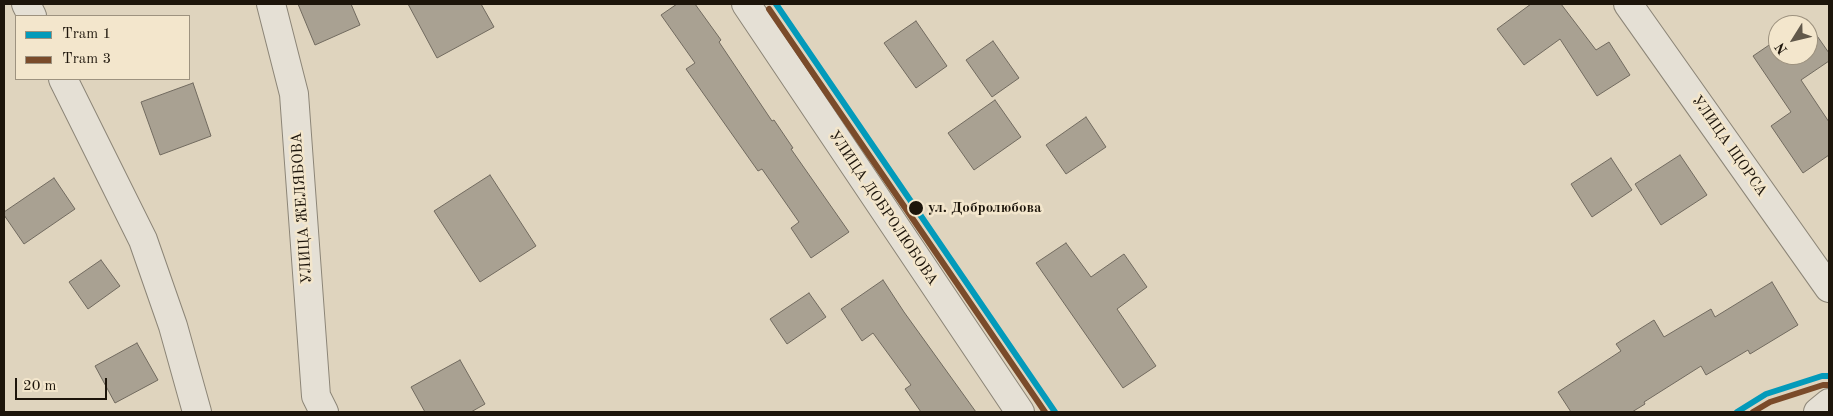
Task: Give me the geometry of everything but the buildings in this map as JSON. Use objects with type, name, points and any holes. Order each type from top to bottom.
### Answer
[{"type":"street","name":"УЛИЦА ЖЕЛЯБОВА","points":[[271,4],[294,94],[316,396],[324,412]]},
{"type":"street","name":"УЛИЦА ДОБРОЛЮБОВА","points":[[746,4],[1020,412]]},
{"type":"street","name":"УЛИЦА ЩОРСА","points":[[1628,4],[1829,288]]},
{"type":"street","points":[[63,80],[143,240],[173,326],[197,412]]},
{"type":"street","points":[[1818,412],[1829,404]]},
{"type":"tram line","name":"1","points":[[776,4],[1055,412]]},
{"type":"tram line","name":"3","points":[[769,9],[1045,412]]},
{"type":"tram line","name":"1","points":[[1737,412],[1766,394],[1822,376],[1829,376]]},
{"type":"tram line","name":"3","points":[[1753,412],[1770,402],[1823,385],[1829,385]]},
{"type":"place","name":"ул. Добролюбова","points":[[916,208]]}]
